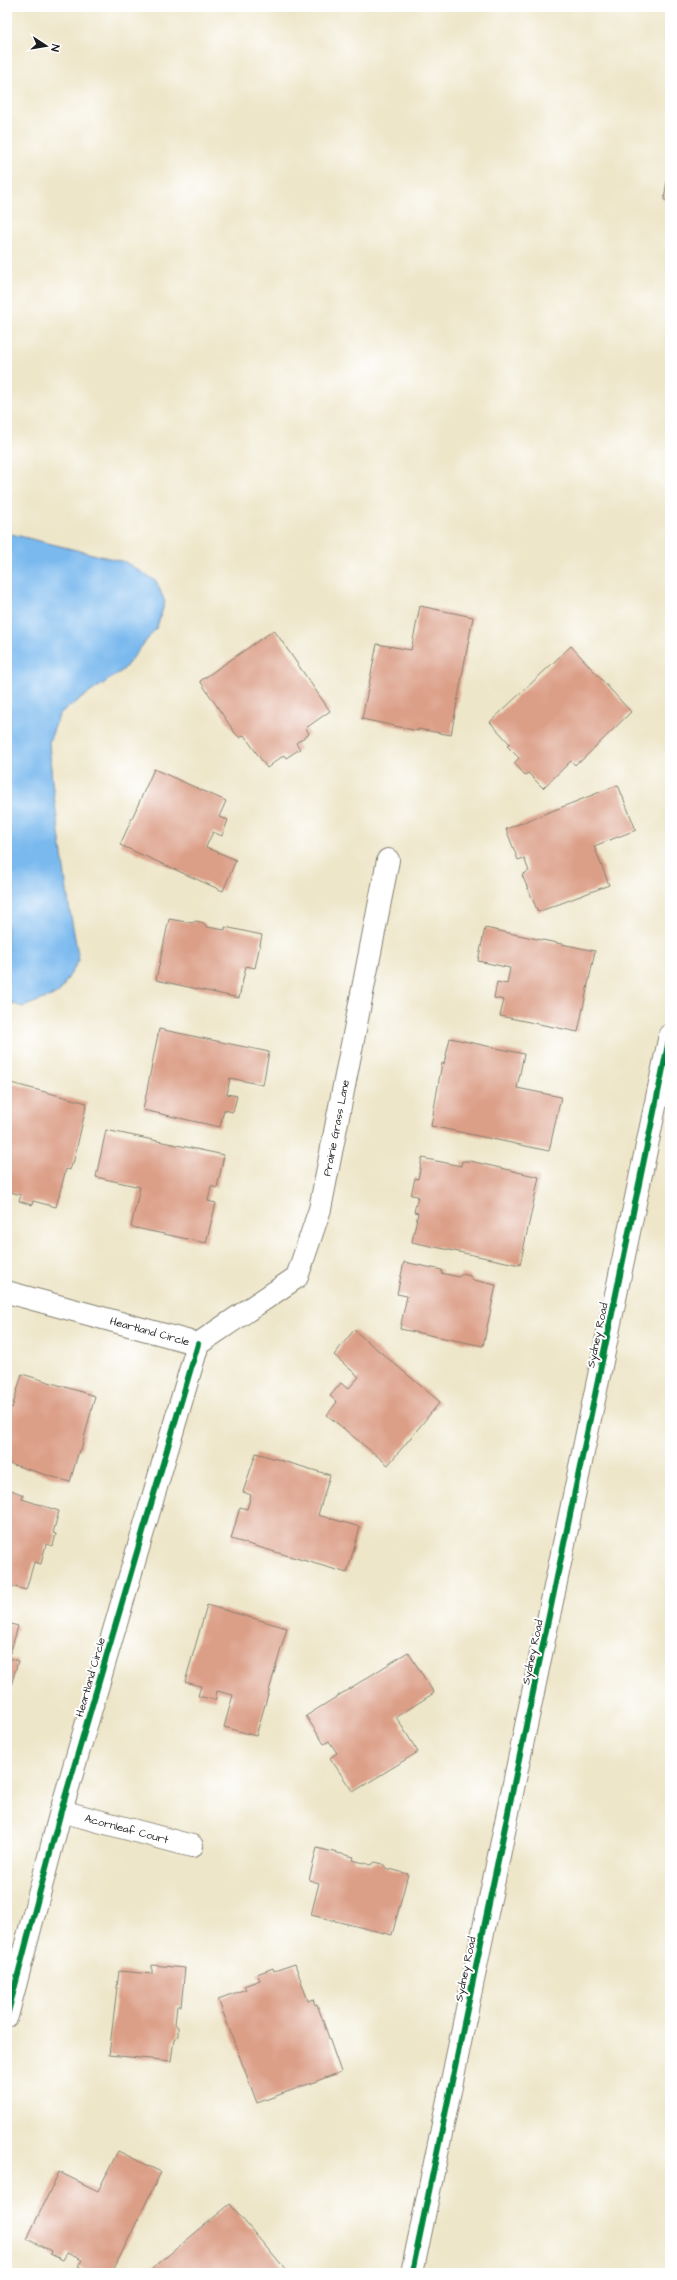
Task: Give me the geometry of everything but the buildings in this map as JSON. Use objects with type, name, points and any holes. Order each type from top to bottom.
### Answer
[{"type":"street","name":"Prairie Grass Lane","points":[[198,1344],[297,1277],[320,1209],[388,860]]},
{"type":"street","name":"Sydney Road","points":[[412,2273],[670,1035]]},
{"type":"street","name":"Heartland Circle","points":[[7,1292],[198,1344],[61,1812],[7,2016]]},
{"type":"street","name":"Acornleaf Court","points":[[61,1812],[192,1846]]},
{"type":"water","points":[[7,533],[125,562],[156,581],[165,602],[157,627],[123,670],[60,713],[49,742],[52,781],[69,906],[79,960],[59,993],[23,1007],[7,1002]]},
{"type":"cycle path","points":[[412,2273],[670,1035]]},
{"type":"cycle path","points":[[7,2016],[61,1811],[198,1344]]}]
